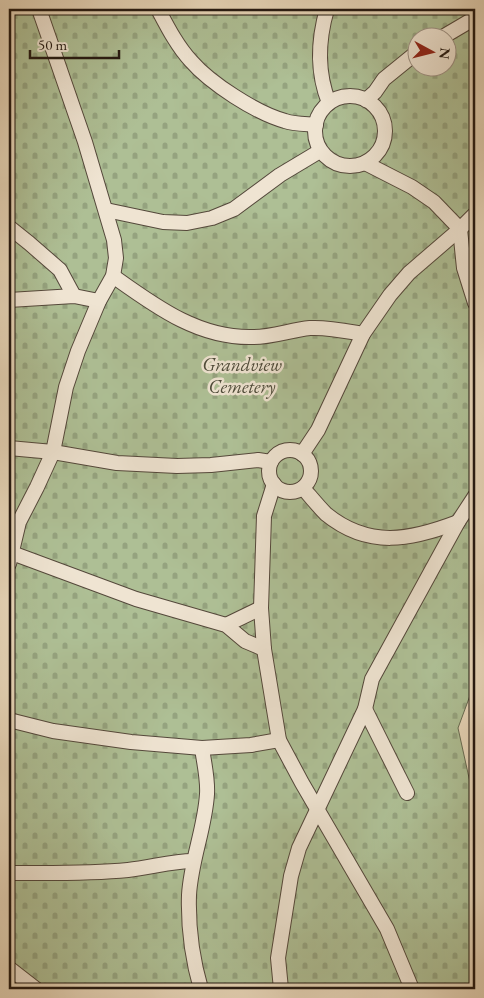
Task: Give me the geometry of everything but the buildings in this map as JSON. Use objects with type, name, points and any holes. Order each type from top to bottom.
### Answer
[{"type":"lane","points":[[38,9],[85,142],[106,210],[114,240],[116,258],[113,276],[99,301],[78,351],[66,387],[53,452],[20,522],[10,558],[226,625],[245,641],[264,649]]},
{"type":"lane","points":[[158,9],[169,30],[191,62],[226,91],[257,110],[285,121],[316,125]]},
{"type":"lane","points":[[327,9],[322,26],[320,64],[323,87],[329,103]]},
{"type":"lane","points":[[456,29],[475,18]]},
{"type":"lane","points":[[366,100],[375,92],[384,79],[406,61]]},
{"type":"lane","points":[[343,97],[354,97],[366,100],[375,107],[382,117],[385,128],[384,140],[379,150],[365,163],[349,166],[338,164],[320,152],[316,138],[316,125],[321,112],[329,103],[343,97]]},
{"type":"lane","points":[[106,210],[163,222],[187,223],[212,218],[234,209],[280,175],[320,152]]},
{"type":"lane","points":[[365,163],[412,187],[427,197],[460,229],[464,268],[475,303]]},
{"type":"lane","points":[[302,454],[318,430],[363,334],[390,294],[409,273],[475,214]]},
{"type":"lane","points":[[9,227],[60,270],[74,296]]},
{"type":"lane","points":[[113,276],[174,317],[202,330],[226,336],[254,338],[311,328],[363,334]]},
{"type":"lane","points":[[9,300],[74,296],[99,301]]},
{"type":"lane","points":[[9,448],[53,452],[117,462],[169,465],[211,465],[258,460],[271,462]]},
{"type":"lane","points":[[285,450],[294,450],[302,454],[309,461],[311,471],[309,480],[302,488],[293,492],[282,491],[274,484],[269,473],[271,462],[277,454],[285,450]]},
{"type":"lane","points":[[274,484],[264,516],[261,608],[264,649],[279,740],[387,929],[412,989]]},
{"type":"lane","points":[[302,488],[326,514],[351,530],[372,536],[388,539],[420,535],[458,522]]},
{"type":"lane","points":[[281,989],[278,958],[291,876],[299,848],[365,709],[372,679],[458,522],[475,496]]},
{"type":"lane","points":[[226,625],[261,608]]},
{"type":"lane","points":[[365,709],[407,793]]},
{"type":"lane","points":[[9,720],[53,731],[130,742],[202,748],[279,740]]},
{"type":"lane","points":[[201,989],[194,966],[190,934],[190,895],[193,861],[207,792],[202,748]]},
{"type":"lane","points":[[9,872],[85,874],[131,870],[176,861],[193,861]]},
{"type":"lane","points":[[9,968],[36,989]]},
{"type":"green space","name":"Grandview Cemetery","points":[[9,9],[475,9],[475,682],[458,728],[475,805],[475,989],[9,989]]}]
